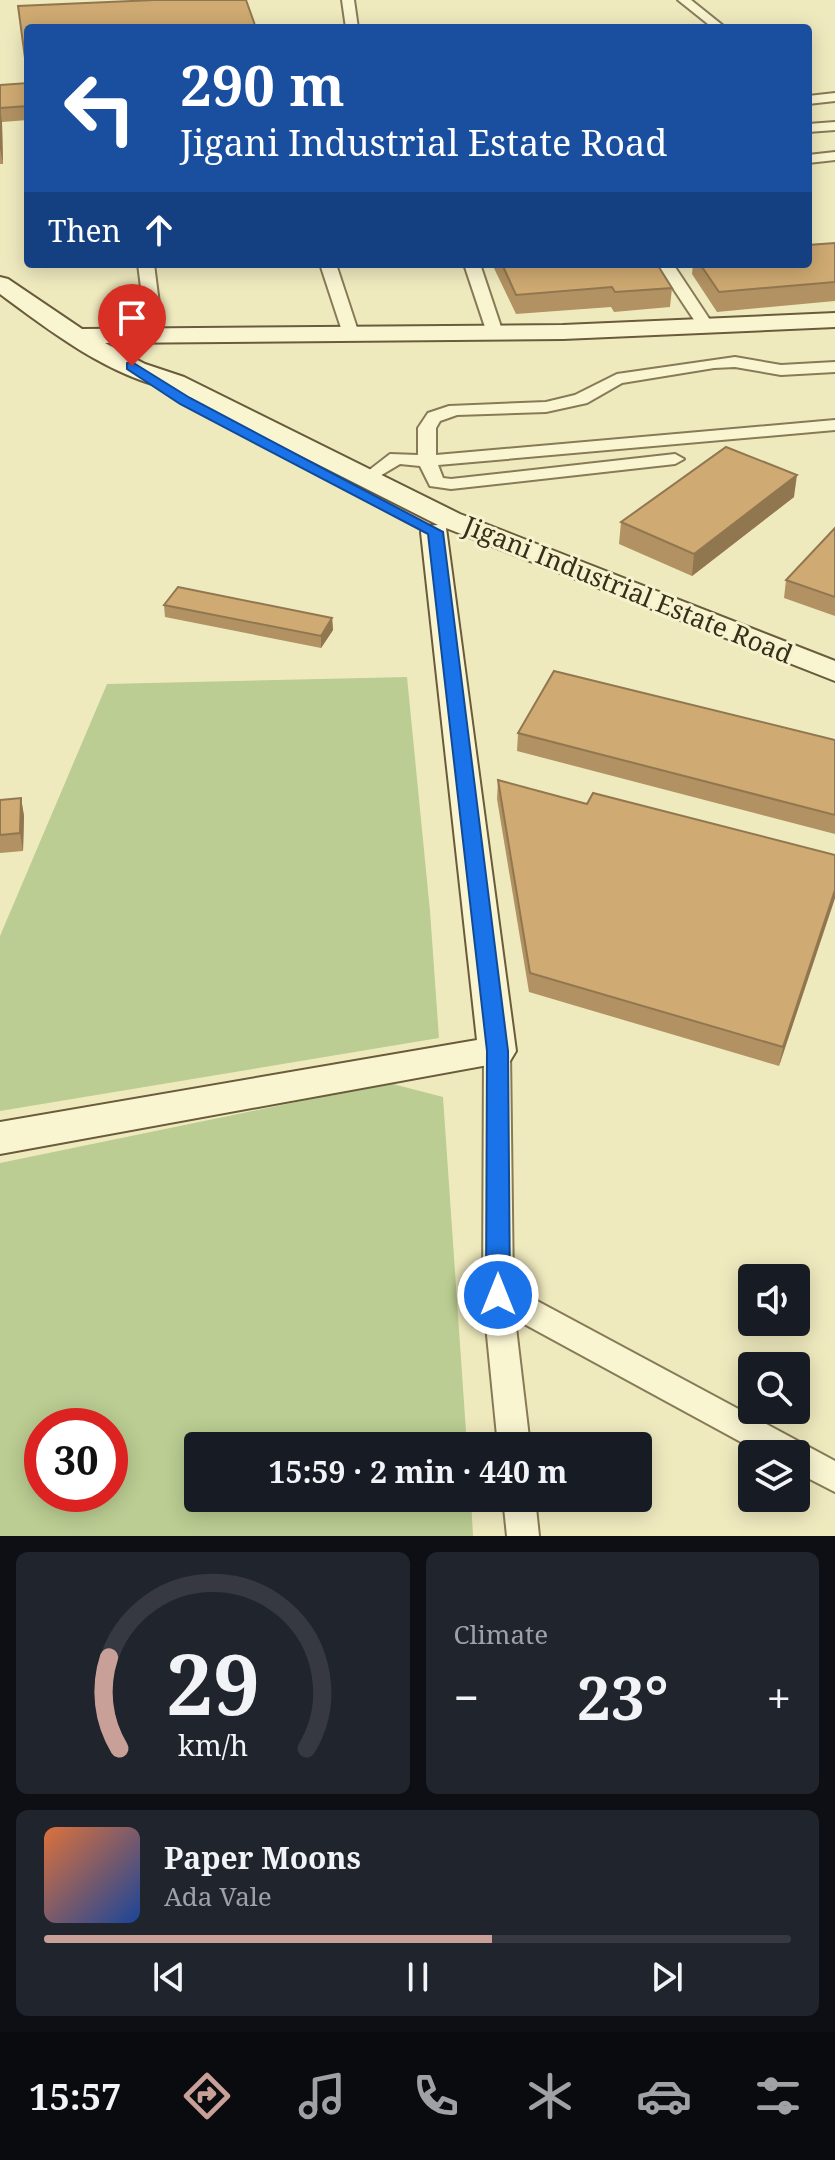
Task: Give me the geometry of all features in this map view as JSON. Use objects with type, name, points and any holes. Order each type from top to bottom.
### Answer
[{"type":"main road","name":"Jigani Industrial Estate Road","points":[[0,284],[79,336],[159,381],[175,382],[368,478],[443,526],[835,672]]},
{"type":"main road","points":[[79,336],[495,333],[835,320]]},
{"type":"main road","name":"Jigani Industrial Estate Road","points":[[159,381],[162,388],[185,401],[443,526],[835,690]]},
{"type":"main road","points":[[0,1138],[497,1051],[443,526]]},
{"type":"street","points":[[348,0],[351,24]]},
{"type":"street","points":[[684,0],[715,24]]},
{"type":"street","points":[[812,100],[835,97]]},
{"type":"street","points":[[812,128],[835,126]]},
{"type":"street","points":[[822,158],[835,167]]},
{"type":"street","points":[[147,268],[155,335]]},
{"type":"street","points":[[329,268],[351,334]]},
{"type":"street","points":[[473,268],[495,333]]},
{"type":"street","points":[[668,268],[706,326]]},
{"type":"street","points":[[675,459],[451,484],[436,482],[427,461],[427,428],[434,417],[455,410],[546,407],[581,399],[617,379],[714,363],[735,362],[781,370],[835,367]]},
{"type":"street","points":[[368,478],[396,458],[427,461],[835,425]]},
{"type":"street","points":[[497,1051],[498,1295],[513,1432]]},
{"type":"street","points":[[498,1295],[766,1440]]},
{"type":"street","points":[[810,1464],[835,1477]]},
{"type":"street","points":[[520,1512],[523,1536]]},
{"type":"green space","points":[[407,677],[439,1038],[0,1111],[0,936],[107,684]]},
{"type":"green space","points":[[389,1083],[443,1097],[466,1432],[184,1432],[184,1512],[472,1512],[473,1536],[0,1536],[0,1163]]},
{"type":"building","points":[[154,0],[246,0],[255,24],[24,24],[24,50],[18,6]]},
{"type":"building","points":[[24,83],[24,106],[0,108],[0,85]]},
{"type":"building","points":[[835,243],[835,282],[719,292],[703,268],[812,268],[812,245]]},
{"type":"building","points":[[504,268],[660,268],[672,288],[615,292],[612,287],[516,295]]},
{"type":"building","points":[[726,447],[797,475],[694,554],[621,522]]},
{"type":"building","points":[[835,528],[835,597],[786,580]]},
{"type":"building","points":[[178,587],[332,618],[321,636],[164,605]]},
{"type":"building","points":[[554,671],[835,740],[835,815],[518,733]]},
{"type":"building","points":[[498,780],[587,804],[593,793],[835,855],[835,890],[783,1047],[530,973]]},
{"type":"building","points":[[21,798],[20,833],[0,835],[0,800]]},
{"type":"route","points":[[132,366],[185,401],[435,532],[497,1051],[498,1295]]}]
